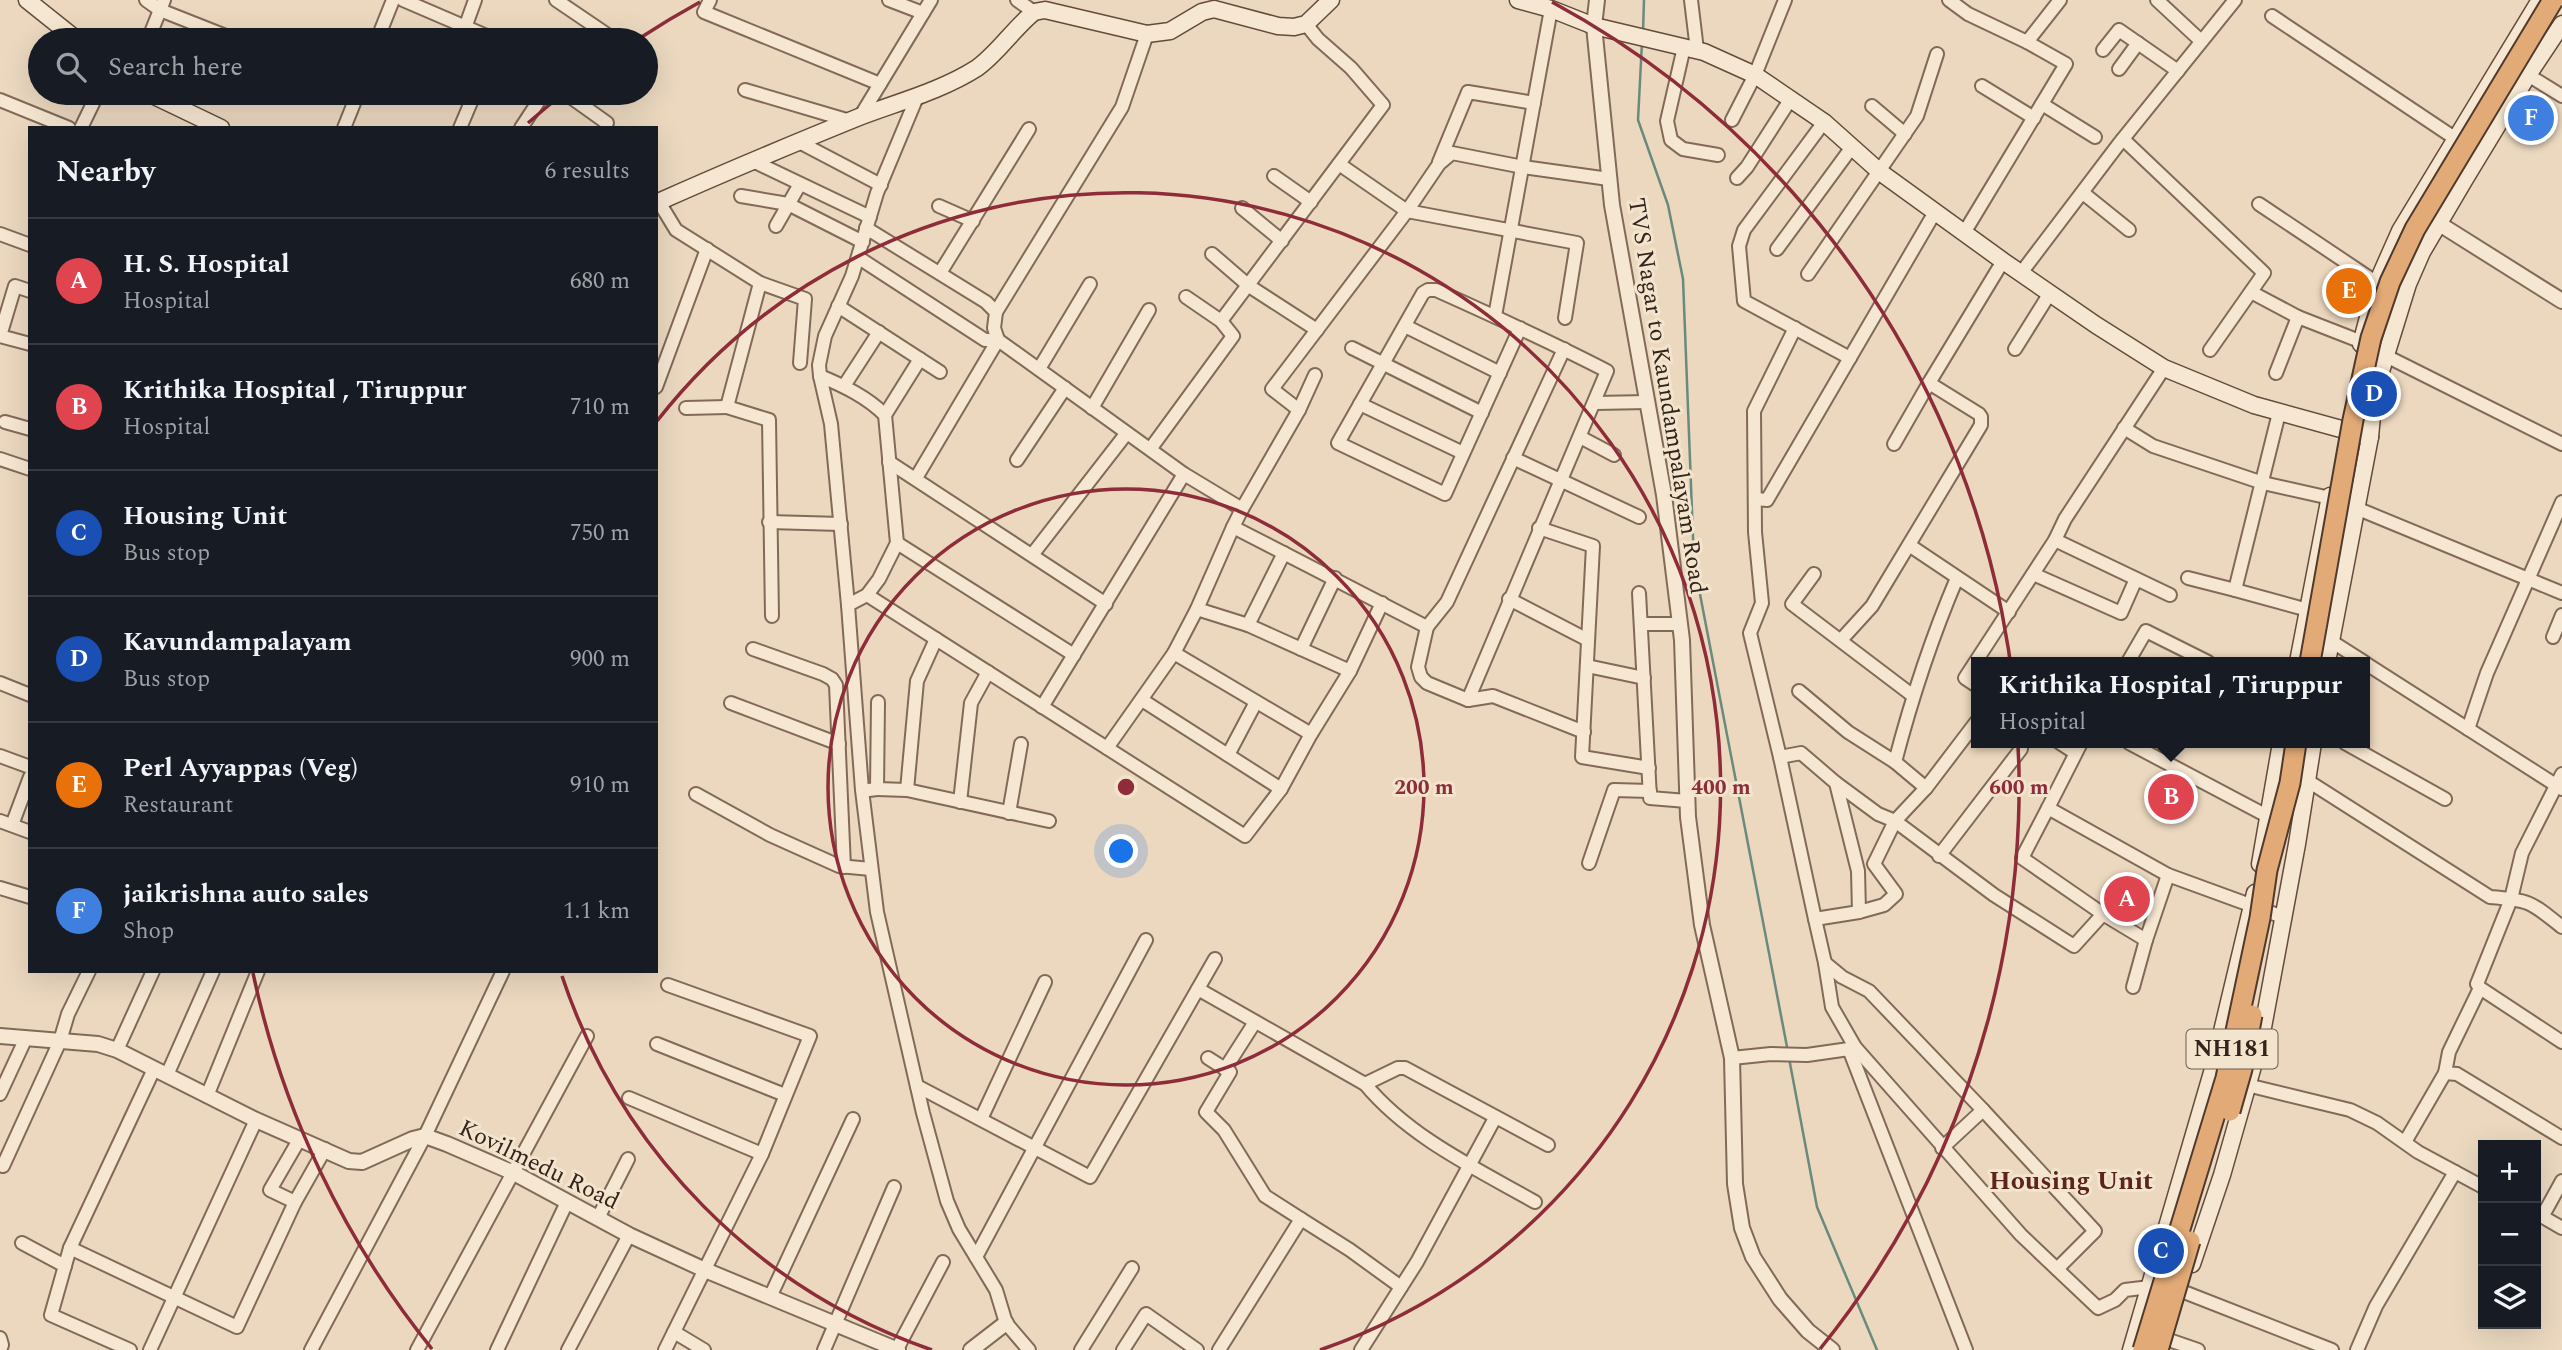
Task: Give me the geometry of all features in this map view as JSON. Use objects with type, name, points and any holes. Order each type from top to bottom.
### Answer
[{"type":"highway","points":[[2311,657],[2353,420],[2371,338],[2390,282],[2415,229],[2553,0]]},
{"type":"highway","points":[[2322,657],[2365,412],[2385,325],[2402,279],[2484,132],[2562,9]]},
{"type":"highway","name":"NH181","points":[[2143,1350],[2226,1078],[2260,918],[2267,870],[2290,783],[2295,748]]},
{"type":"highway","name":"NH181","points":[[2165,1346],[2242,1069],[2278,872],[2301,783],[2305,748]]},
{"type":"main road","points":[[27,0],[62,28]]},
{"type":"main road","points":[[658,202],[855,119],[917,97],[978,67],[1044,7],[1147,34],[1170,31],[1211,4],[1278,26],[1294,27],[1306,24],[1331,0]]},
{"type":"main road","points":[[2299,657],[2342,429],[2377,283],[2414,206],[2540,0]]},
{"type":"main road","points":[[1529,1],[1594,26],[1684,47],[1755,75],[1824,122],[1880,172],[2003,261],[2164,368],[2254,405],[2370,437]]},
{"type":"main road","points":[[2328,657],[2370,437],[2374,394],[2408,284],[2438,224],[2528,75],[2557,46],[2562,24]]},
{"type":"main road","points":[[173,105],[217,126]]},
{"type":"main road","points":[[2131,1350],[2214,1069],[2252,907],[2280,748]]},
{"type":"main road","points":[[2165,1346],[2222,1175],[2261,1038],[2312,748]]},
{"type":"street","points":[[146,0],[211,28]]},
{"type":"street","points":[[382,28],[393,0]]},
{"type":"street","points":[[403,0],[472,28]]},
{"type":"street","points":[[466,25],[475,0]]},
{"type":"street","points":[[556,0],[597,28]]},
{"type":"street","points":[[710,0],[704,12],[880,84]]},
{"type":"street","points":[[889,0],[923,13]]},
{"type":"street","points":[[745,90],[855,119],[880,84],[931,0]]},
{"type":"street","points":[[1017,0],[1044,7]]},
{"type":"street","name":"TVS Nagar to Kaundampalayam Road","points":[[1597,0],[1594,26],[1609,179],[1664,495],[1680,624],[1687,801],[1702,925],[1732,1058],[1735,1184],[1742,1228],[1754,1257],[1780,1299],[1808,1331],[1832,1350]]},
{"type":"street","points":[[1691,0],[1684,47],[1667,121],[1671,140],[1683,149],[1718,155]]},
{"type":"street","points":[[1732,120],[1755,75],[1785,0]]},
{"type":"street","points":[[1950,0],[1968,14],[2066,64],[1965,233]]},
{"type":"street","points":[[2026,42],[2060,0]]},
{"type":"street","points":[[2157,0],[2201,41]]},
{"type":"street","points":[[2021,273],[2123,139],[2235,0]]},
{"type":"street","points":[[153,28],[162,5]]},
{"type":"street","points":[[1495,316],[1551,9]]},
{"type":"street","points":[[2272,16],[2456,139]]},
{"type":"street","points":[[1221,321],[1383,105],[1351,68],[1306,24]]},
{"type":"street","points":[[2103,50],[2119,30],[2178,71]]},
{"type":"street","points":[[915,478],[998,340],[994,328],[996,312],[1122,107],[1147,34]]},
{"type":"street","points":[[2119,69],[2138,43]]},
{"type":"street","points":[[1808,274],[1917,116],[1937,54]]},
{"type":"street","points":[[2528,75],[2562,96]]},
{"type":"street","points":[[1982,86],[2034,118]]},
{"type":"street","points":[[1299,410],[1272,389],[1439,164],[1468,92],[1534,103]]},
{"type":"street","points":[[917,97],[881,185],[859,258],[821,350],[819,365],[831,424],[862,790],[877,912],[947,1201],[959,1229],[996,1290],[1006,1323],[1029,1350]]},
{"type":"street","points":[[0,100],[64,126]]},
{"type":"street","points":[[1737,178],[1790,100]]},
{"type":"street","points":[[2042,104],[2095,137]]},
{"type":"street","points":[[82,126],[92,105]]},
{"type":"street","points":[[345,126],[353,105]]},
{"type":"street","points":[[461,126],[470,105]]},
{"type":"street","points":[[522,126],[536,105]]},
{"type":"street","points":[[589,105],[607,123]]},
{"type":"street","points":[[1872,106],[1905,134]]},
{"type":"street","points":[[1824,122],[1744,229],[1739,246],[1744,301],[1850,358]]},
{"type":"street","points":[[940,273],[1029,130]]},
{"type":"street","points":[[2123,139],[2264,273],[2210,350]]},
{"type":"street","points":[[799,142],[881,185]]},
{"type":"street","points":[[1777,249],[1852,147]]},
{"type":"street","points":[[1439,164],[1452,153],[1523,167],[1609,179]]},
{"type":"street","points":[[753,161],[868,222],[986,302],[996,312]]},
{"type":"street","points":[[1339,164],[1406,211],[1577,243],[1565,318]]},
{"type":"street","points":[[1274,176],[1311,202]]},
{"type":"street","points":[[776,226],[800,184]]},
{"type":"street","points":[[2082,193],[2129,230]]},
{"type":"street","points":[[741,197],[788,205],[863,242]]},
{"type":"street","points":[[658,202],[676,230],[706,250],[760,283],[805,299],[800,363]]},
{"type":"street","points":[[2259,204],[2377,283]]},
{"type":"street","points":[[939,206],[973,221]]},
{"type":"street","points":[[2414,206],[2438,224],[2562,301]]},
{"type":"street","points":[[1242,208],[1282,241]]},
{"type":"street","points":[[1755,499],[1767,500],[1935,212]]},
{"type":"street","points":[[0,234],[28,244]]},
{"type":"street","points":[[658,382],[706,250]]},
{"type":"street","points":[[1212,254],[1248,286],[1317,330]]},
{"type":"street","points":[[859,258],[985,340],[998,340],[1126,434],[1242,509]]},
{"type":"street","points":[[1894,444],[2003,261]]},
{"type":"street","points":[[727,407],[760,283]]},
{"type":"street","points":[[1039,369],[1090,284]]},
{"type":"street","points":[[28,290],[15,286],[1,336],[28,343]]},
{"type":"street","points":[[1468,700],[1607,372],[1564,349],[1495,316],[1436,290],[1428,290],[1423,293],[1338,443],[1445,494],[1520,328]]},
{"type":"street","points":[[2251,292],[2298,317],[2361,342]]},
{"type":"street","points":[[2015,349],[2050,293]]},
{"type":"street","points":[[1151,448],[1233,336],[1221,321],[1186,297]]},
{"type":"street","points":[[838,306],[940,372]]},
{"type":"street","points":[[1093,408],[1149,310]]},
{"type":"street","points":[[2276,373],[2298,317]]},
{"type":"street","points":[[1405,326],[1500,373]]},
{"type":"street","points":[[1795,328],[1754,411],[1755,532],[1762,603],[1750,633],[1825,962],[1832,1007],[1852,1048],[1966,1350]]},
{"type":"street","points":[[844,386],[879,332]]},
{"type":"street","points":[[1352,348],[1482,413]]},
{"type":"street","points":[[1564,349],[1447,602],[1427,627],[1418,658],[1421,677],[1427,683],[1468,700],[1493,696],[1584,732]]},
{"type":"street","points":[[2386,356],[2562,444]]},
{"type":"street","points":[[848,605],[867,595],[897,542],[885,415],[920,359]]},
{"type":"street","points":[[1979,657],[2164,368]]},
{"type":"street","points":[[1107,748],[1174,653],[1197,610],[1242,509],[1299,410],[1315,375]]},
{"type":"street","points":[[820,376],[844,386],[875,405],[885,415]]},
{"type":"street","points":[[1841,640],[1872,606],[1982,421],[1979,414],[1929,383]]},
{"type":"street","points":[[1017,460],[1065,388]]},
{"type":"street","points":[[1595,403],[1648,402]]},
{"type":"street","points":[[1360,404],[1463,453]]},
{"type":"street","points":[[686,408],[727,407],[769,420],[772,616]]},
{"type":"street","points":[[2235,590],[2279,413]]},
{"type":"street","points":[[5,422],[28,428]]},
{"type":"street","points":[[2124,428],[2153,446],[2263,483],[2330,498]]},
{"type":"street","points":[[1032,555],[1126,434]]},
{"type":"street","points":[[1580,437],[1614,455]]},
{"type":"street","points":[[1513,458],[1639,517]]},
{"type":"street","points":[[0,459],[28,467]]},
{"type":"street","points":[[889,462],[1106,604]]},
{"type":"street","points":[[1042,707],[1184,474]]},
{"type":"street","points":[[2468,729],[2487,673],[2562,502]]},
{"type":"street","points":[[2356,508],[2562,593]]},
{"type":"street","points":[[769,522],[841,524]]},
{"type":"street","points":[[1233,527],[1427,627]]},
{"type":"street","points":[[1539,528],[1593,546],[1582,757],[1648,768]]},
{"type":"street","points":[[2055,540],[2170,595]]},
{"type":"street","points":[[897,542],[1074,655]]},
{"type":"street","points":[[1909,545],[2009,612]]},
{"type":"street","points":[[1248,625],[1284,553]]},
{"type":"street","points":[[1814,574],[1791,604],[1912,695]]},
{"type":"street","points":[[2033,574],[2121,613],[2136,579]]},
{"type":"street","points":[[1301,649],[1335,578]]},
{"type":"street","points":[[1895,762],[1912,695],[1957,578]]},
{"type":"street","points":[[2188,578],[2308,610]]},
{"type":"street","points":[[1639,593],[1650,798],[1687,801]]},
{"type":"street","points":[[867,595],[1245,836],[1281,789],[1350,671],[1382,603]]},
{"type":"street","points":[[1509,599],[1588,640]]},
{"type":"street","points":[[1197,610],[1248,625],[1350,671]]},
{"type":"street","points":[[2553,636],[2562,615]]},
{"type":"street","points":[[1641,624],[1680,624]]},
{"type":"street","points":[[2131,657],[2146,631],[2198,657]]},
{"type":"street","points":[[907,790],[916,681],[936,639]]},
{"type":"street","points":[[2331,641],[2355,657]]},
{"type":"street","points":[[753,649],[832,679],[836,685],[844,867]]},
{"type":"street","points":[[1174,653],[1311,734]]},
{"type":"street","points":[[1587,666],[1644,678]]},
{"type":"street","points":[[2370,667],[2468,729],[2560,782],[2522,853],[2511,899],[2477,984],[2480,989],[2562,1042]]},
{"type":"street","points":[[1971,669],[1965,678],[1971,682]]},
{"type":"street","points":[[960,802],[971,704],[988,672]]},
{"type":"street","points":[[0,683],[28,694]]},
{"type":"street","points":[[1799,691],[1848,732],[1895,762],[1926,788]]},
{"type":"street","points":[[1142,700],[1281,789]]},
{"type":"street","points":[[877,789],[878,702]]},
{"type":"street","points":[[1228,755],[1256,702]]},
{"type":"street","points":[[731,703],[839,744]]},
{"type":"street","points":[[1815,919],[1884,905],[1896,894],[1874,864],[1895,821],[1926,788],[1971,729]]},
{"type":"street","points":[[1009,813],[1021,744]]},
{"type":"street","points":[[2078,748],[2022,858],[2146,940]]},
{"type":"street","points":[[2138,748],[2269,817]]},
{"type":"street","points":[[2354,748],[2445,799]]},
{"type":"street","points":[[1939,856],[2021,749]]},
{"type":"street","points":[[1780,757],[1801,753],[1878,814],[1895,821],[1994,895],[2074,946],[2104,914]]},
{"type":"street","points":[[0,756],[28,767]]},
{"type":"street","points":[[28,781],[6,823],[28,831]]},
{"type":"street","points":[[2308,781],[2490,897],[2534,904],[2562,927]]},
{"type":"street","points":[[1836,783],[1858,871],[1859,912]]},
{"type":"street","points":[[862,790],[907,790],[1049,821]]},
{"type":"street","points":[[1588,863],[1614,790],[1650,791]]},
{"type":"street","points":[[696,794],[770,835],[844,867],[872,869]]},
{"type":"street","points":[[2048,808],[2168,875],[2283,917]]},
{"type":"street","points":[[2133,987],[2168,875]]},
{"type":"street","points":[[0,888],[28,896]]},
{"type":"street","points":[[976,1257],[1146,940]]},
{"type":"street","points":[[917,1086],[1090,1177],[1215,959]]},
{"type":"street","points":[[1825,962],[1842,977],[1869,991],[2095,1231],[2057,1269]]},
{"type":"street","points":[[3,1166],[88,973]]},
{"type":"street","points":[[117,1050],[152,973]]},
{"type":"street","points":[[167,1075],[212,973]]},
{"type":"street","points":[[207,1096],[257,973]]},
{"type":"street","points":[[311,1350],[425,1136],[502,973]]},
{"type":"street","points":[[981,1119],[1045,982]]},
{"type":"street","points":[[664,1350],[762,1153],[810,1035],[668,985]]},
{"type":"street","points":[[1198,989],[1365,1084],[1383,1106],[1419,1133],[1535,1202]]},
{"type":"street","points":[[2405,1142],[2445,1073],[2449,1052],[2480,989]]},
{"type":"street","points":[[1225,1069],[1255,1022]]},
{"type":"street","name":"Kovilmedu Road","points":[[0,1036],[98,1044],[117,1050],[257,1120],[349,1161],[362,1162],[425,1136],[514,1173],[629,1235],[705,1270],[771,1295],[897,1350]]},
{"type":"street","points":[[417,1350],[587,1037]]},
{"type":"street","points":[[0,1094],[25,1040]]},
{"type":"street","points":[[657,1044],[785,1095]]},
{"type":"street","points":[[1732,1058],[1771,1054],[1807,1055],[1852,1048]]},
{"type":"street","points":[[1852,1048],[2021,1235],[2098,1308],[2115,1300],[2125,1290],[2150,1287]]},
{"type":"street","points":[[1208,1058],[1230,1072],[1206,1112],[1224,1130],[1265,1196],[1350,1250],[1401,1287]]},
{"type":"street","points":[[1365,1084],[1398,1068],[1405,1068],[1548,1145]]},
{"type":"street","points":[[130,1350],[51,1315],[70,1248],[154,1069]]},
{"type":"street","points":[[2445,1073],[2457,1074],[2562,1138]]},
{"type":"street","points":[[2247,1085],[2350,1110],[2377,1123],[2418,1152],[2478,1184]]},
{"type":"street","points":[[629,1098],[762,1153]]},
{"type":"street","points":[[1942,1147],[1983,1110]]},
{"type":"street","points":[[1361,1350],[1401,1287],[1495,1118]]},
{"type":"street","points":[[771,1295],[853,1119]]},
{"type":"street","points":[[150,1350],[257,1120]]},
{"type":"street","points":[[295,1202],[270,1190],[299,1140]]},
{"type":"street","points":[[70,1248],[237,1327],[295,1202],[325,1149]]},
{"type":"street","points":[[598,1218],[628,1159]]},
{"type":"street","points":[[2357,1350],[2376,1306],[2455,1172]]},
{"type":"street","points":[[2541,1212],[2562,1181]]},
{"type":"street","points":[[824,1350],[894,1187]]},
{"type":"street","points":[[497,1350],[567,1202]]},
{"type":"street","points":[[2541,1216],[2562,1228]]},
{"type":"street","points":[[1219,1350],[1301,1219]]},
{"type":"street","points":[[568,1350],[629,1235]]},
{"type":"street","points":[[22,1243],[65,1266]]},
{"type":"street","points":[[897,1350],[943,1262]]},
{"type":"street","points":[[1081,1350],[1132,1268]]},
{"type":"street","points":[[2184,1292],[2300,1344],[2332,1350]]},
{"type":"street","points":[[1123,1350],[1146,1314],[1197,1350]]},
{"type":"street","points":[[971,1350],[1006,1323]]},
{"type":"street","points":[[674,1332],[704,1350]]},
{"type":"street","points":[[0,1338],[0,1350]]},
{"type":"street","points":[[2165,1346],[2198,1350]]},
{"type":"waterway","points":[[1643,32],[1644,0]]},
{"type":"waterway","points":[[1642,42],[1638,120],[1668,205],[1683,279],[1694,563],[1788,1052]]},
{"type":"waterway","points":[[1789,1058],[1817,1207],[1877,1350]]},
{"type":"place","name":"jaikrishna auto sales","points":[[2531,118]]},
{"type":"place","name":"Perl Ayyappas (Veg)","points":[[2349,291]]},
{"type":"place","name":"Kavundampalayam","points":[[2374,394]]},
{"type":"place","name":"Krithika Hospital , Tiruppur","points":[[2171,797]]},
{"type":"place","name":"H. S. Hospital","points":[[2127,899]]},
{"type":"place","name":"Housing Unit","points":[[2161,1251]]},
{"type":"district","name":"Housing Unit","points":[[2071,1181]]}]
